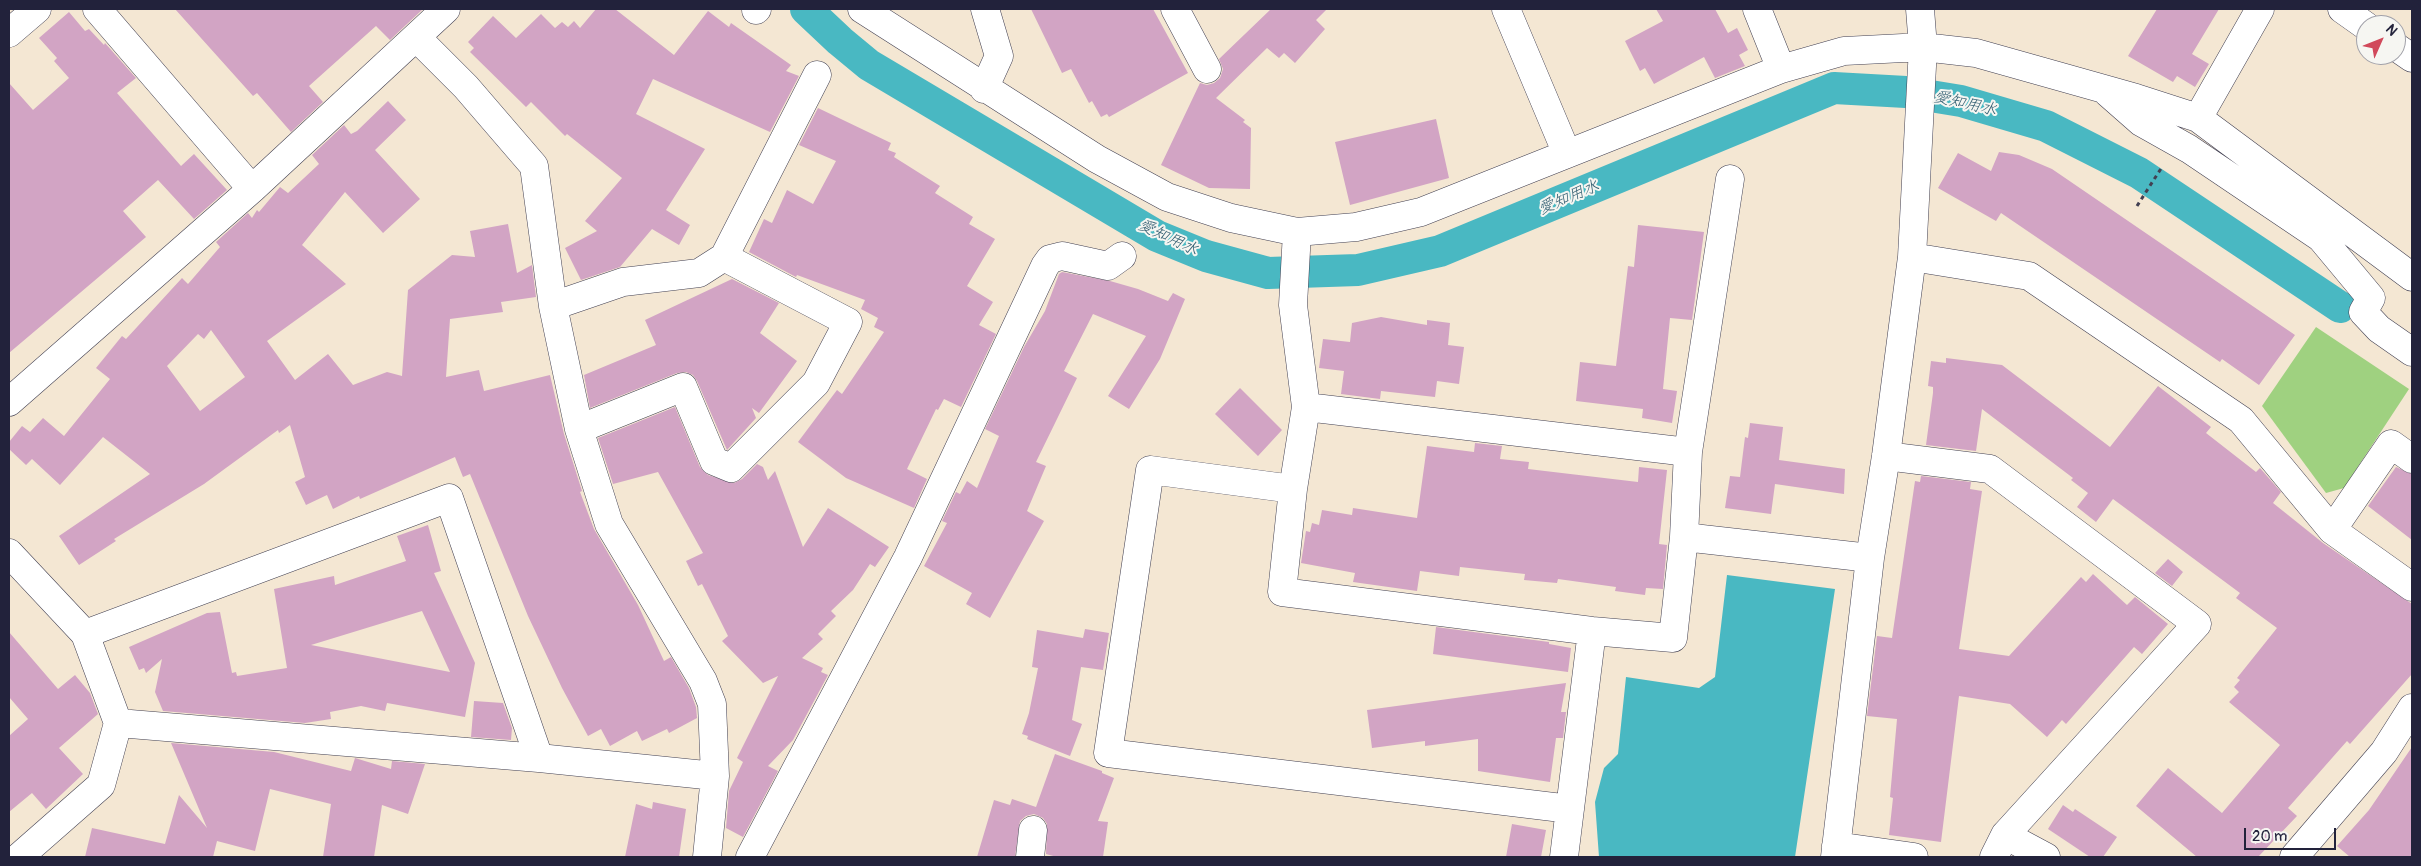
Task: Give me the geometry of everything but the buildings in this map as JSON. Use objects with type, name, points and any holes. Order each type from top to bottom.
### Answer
[{"type":"street","points":[[9,33],[37,9]]},
{"type":"street","points":[[97,9],[252,189]]},
{"type":"street","points":[[9,402],[252,189],[446,9]]},
{"type":"street","points":[[862,9],[984,89],[1097,159],[1167,197],[1231,218],[1297,232],[1356,227],[1421,212],[1781,69],[1844,51],[1922,56],[1976,53],[2102,88],[2198,118],[2412,277]]},
{"type":"street","points":[[984,89],[999,56],[985,9]]},
{"type":"street","points":[[1175,9],[1207,70]]},
{"type":"street","points":[[1506,9],[1567,154]]},
{"type":"street","points":[[1757,9],[1781,69]]},
{"type":"street","points":[[1914,857],[1836,852],[1870,558],[1886,456],[1912,257],[1920,129],[1922,56],[1920,9]]},
{"type":"street","points":[[2198,118],[2260,9]]},
{"type":"street","points":[[2342,9],[2356,19]]},
{"type":"street","points":[[416,37],[466,87],[534,166],[553,306],[579,429],[609,524],[703,681],[712,704],[715,776],[707,857]]},
{"type":"street","points":[[553,306],[623,282],[699,273],[724,257],[818,75]]},
{"type":"street","points":[[2102,88],[2141,122],[2178,143],[2321,238],[2371,298],[2363,312],[2379,329],[2412,352]]},
{"type":"street","points":[[1297,232],[1293,305],[1306,407],[1293,489],[1282,592],[1592,631],[1673,638],[1684,537],[1688,452],[1730,179]]},
{"type":"street","points":[[750,857],[908,557],[1045,266],[1050,259],[1062,256],[1108,266],[1122,256]]},
{"type":"street","points":[[579,429],[683,387],[714,462],[731,468],[816,383],[848,322],[724,257]]},
{"type":"street","points":[[1912,257],[2029,276],[2241,420],[2332,530],[2412,587]]},
{"type":"street","points":[[1306,407],[1688,452]]},
{"type":"street","points":[[2332,530],[2391,444],[2412,459]]},
{"type":"street","points":[[1886,456],[1990,469],[2197,624],[2000,846],[2046,857]]},
{"type":"street","points":[[1293,489],[1150,470],[1108,753],[1570,809]]},
{"type":"street","points":[[85,634],[449,498],[538,758]]},
{"type":"street","points":[[1684,537],[1870,558]]},
{"type":"street","points":[[9,553],[85,634],[118,723],[101,785],[19,857]]},
{"type":"street","points":[[1564,857],[1592,631]]},
{"type":"street","points":[[2294,857],[2384,752],[2412,708]]},
{"type":"street","points":[[118,723],[538,758],[715,776]]},
{"type":"street","points":[[1030,857],[1033,830]]},
{"type":"path","points":[[2137,206],[2178,143]]},
{"type":"green space","points":[[2316,327],[2409,389],[2344,488],[2326,493],[2262,406]]},
{"type":"water","points":[[1727,575],[1835,589],[1795,857],[1599,857],[1595,802],[1604,768],[1618,754],[1626,677],[1699,688],[1715,677]]},
{"type":"waterway","name":"愛知用水","points":[[806,9],[869,65],[1157,236],[1206,256],[1268,273],[1358,270],[1440,251],[1834,88],[1906,92],[1961,101],[2046,126],[2139,173],[2340,307]]}]
